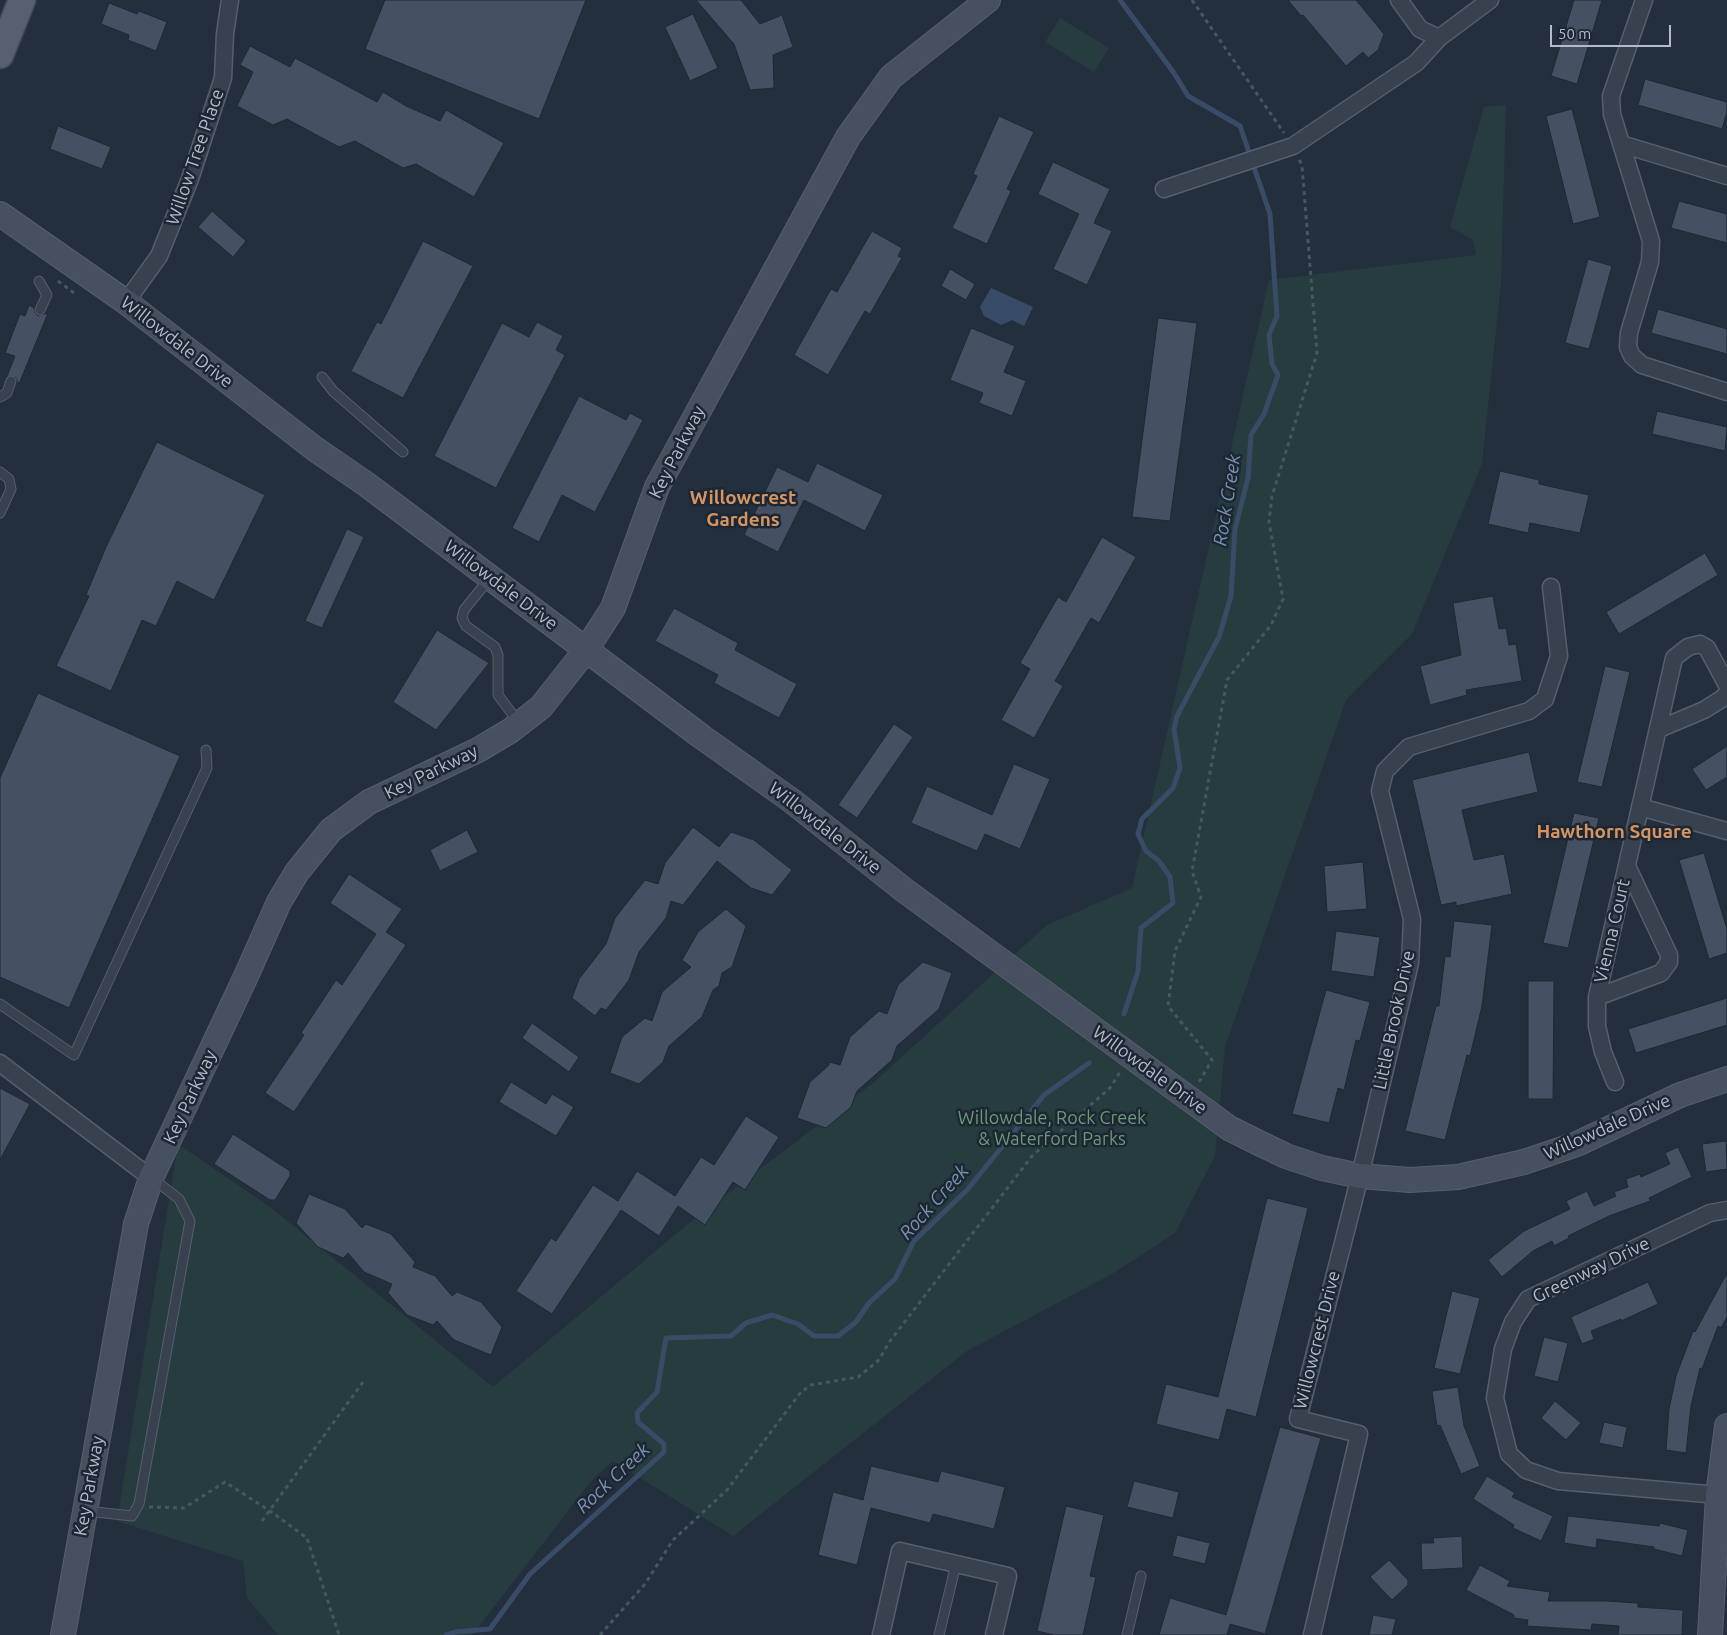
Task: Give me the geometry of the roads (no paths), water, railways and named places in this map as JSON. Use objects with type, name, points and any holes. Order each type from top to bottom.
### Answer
[{"type":"main road","points":[[0,56],[22,0]]},
{"type":"street","name":"Willow Tree Place","points":[[126,302],[159,256],[190,180],[223,78],[224,34],[230,0]]},
{"type":"street","name":"Key Parkway","points":[[63,1635],[136,1224],[151,1178],[279,902],[315,847],[331,830],[369,802],[478,750],[520,724],[541,708],[586,650],[613,608],[657,487],[848,137],[891,77],[988,0]]},
{"type":"street","points":[[1399,0],[1420,29],[1439,38]]},
{"type":"street","points":[[1164,189],[1293,146],[1324,127],[1416,63],[1439,38],[1490,0]]},
{"type":"street","points":[[1644,0],[1611,96],[1612,114],[1651,241],[1650,262],[1629,333],[1628,347],[1632,356],[1642,365],[1727,392]]},
{"type":"street","points":[[1621,144],[1727,176]]},
{"type":"street","name":"Willowdale Drive","points":[[0,214],[126,302],[315,449],[366,484],[586,650],[792,801],[912,896],[1229,1128],[1279,1153],[1322,1168],[1360,1176],[1410,1180],[1458,1177],[1524,1162],[1577,1144],[1680,1095],[1727,1079]]},
{"type":"street","name":"Little Brook Drive","points":[[1360,1176],[1410,963],[1412,919],[1380,791],[1385,771],[1410,747],[1529,711],[1544,699],[1559,656],[1551,587]]},
{"type":"street","name":"Vienna Court","points":[[1615,1082],[1603,1052],[1597,1026],[1597,997],[1674,658],[1688,647],[1700,644],[1707,648],[1727,685]]},
{"type":"street","points":[[1659,729],[1704,710],[1723,698],[1727,692]]},
{"type":"street","points":[[1640,806],[1727,831]]},
{"type":"street","name":"Vienna Court","points":[[1597,997],[1660,973],[1669,962],[1669,955],[1627,866]]},
{"type":"street","points":[[0,1063],[151,1178]]},
{"type":"street","name":"Willowcrest Drive","points":[[1312,1635],[1359,1434],[1298,1419],[1360,1176]]},
{"type":"street","name":"Greenway Drive","points":[[1718,1495],[1558,1481],[1526,1470],[1509,1454],[1495,1398],[1503,1348],[1513,1322],[1528,1299],[1710,1213],[1727,1210]]},
{"type":"street","points":[[1710,1635],[1718,1495],[1727,1426]]},
{"type":"street","points":[[881,1635],[900,1551],[1008,1576],[994,1635]]},
{"type":"lane","points":[[39,281],[47,295],[40,310]]},
{"type":"lane","points":[[322,377],[332,391],[403,452]]},
{"type":"lane","points":[[0,397],[7,393],[11,382]]},
{"type":"lane","points":[[0,472],[9,479],[11,489],[0,512]]},
{"type":"lane","points":[[490,576],[464,610],[462,618],[466,626],[495,647],[498,655],[498,695],[520,724]]},
{"type":"lane","points":[[0,1004],[74,1055],[207,768],[206,750]]},
{"type":"lane","points":[[84,1510],[132,1516],[139,1504],[190,1222],[179,1199],[151,1178]]},
{"type":"lane","points":[[939,1635],[956,1564]]},
{"type":"lane","points":[[1128,1635],[1141,1576]]},
{"type":"water","points":[[991,288],[1033,307],[1024,326],[1012,320],[1001,325],[984,316],[980,307]]},
{"type":"waterway","name":"Rock Creek","points":[[1120,0],[1174,73],[1188,96],[1240,126],[1270,214],[1277,316],[1269,335],[1272,364],[1278,375],[1264,414],[1251,435],[1248,478],[1235,529],[1231,596],[1219,637],[1177,716],[1174,729],[1180,768],[1173,788],[1142,819],[1138,834],[1146,851],[1159,861],[1170,877],[1173,903],[1141,928],[1138,971],[1124,1014]]},
{"type":"waterway","name":"Rock Creek","points":[[446,1635],[455,1632],[490,1629],[530,1574],[664,1452],[664,1444],[638,1422],[637,1413],[657,1392],[666,1338],[731,1336],[746,1323],[772,1315],[798,1324],[814,1336],[838,1336],[856,1322],[869,1303],[895,1279],[914,1241],[967,1190],[1044,1095],[1089,1063]]},
{"type":"district","name":"Willowcrest Gardens","points":[[743,509]]},
{"type":"district","name":"Hawthorn Square","points":[[1614,832]]},
{"type":"park label","name":"Willowdale, Rock Creek & Waterford Parks","points":[[1052,1128]]}]
